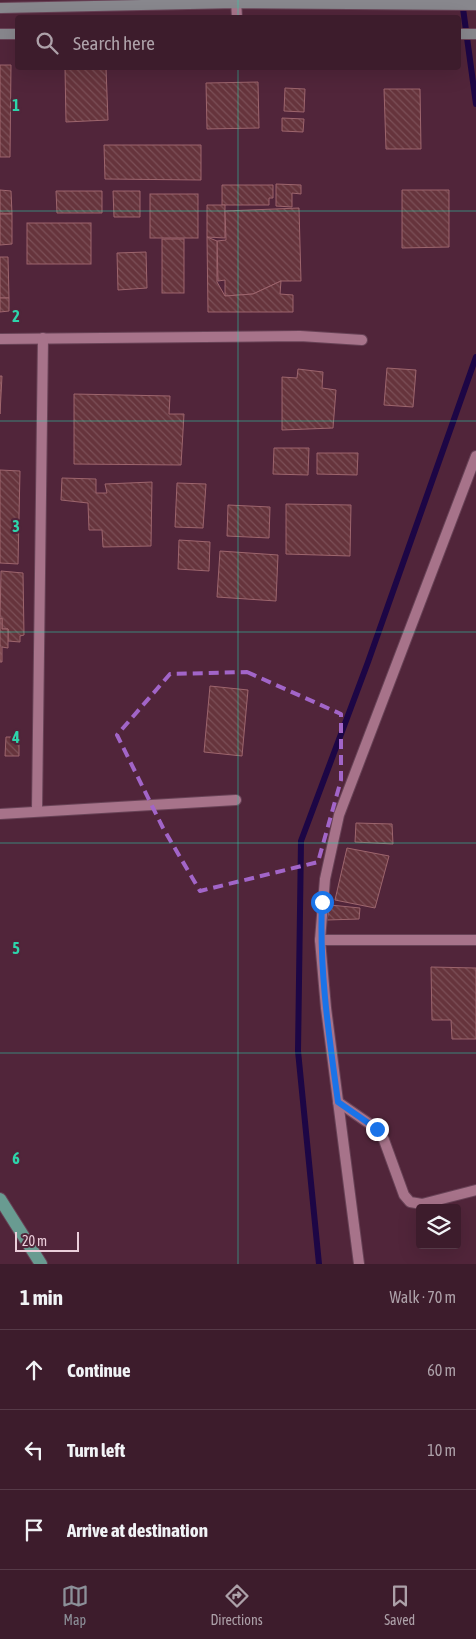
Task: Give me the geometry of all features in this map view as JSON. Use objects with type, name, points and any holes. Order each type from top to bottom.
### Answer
[{"type":"main road","points":[[0,8],[236,2],[476,5]]},
{"type":"main road","points":[[0,34],[15,34]]},
{"type":"main road","points":[[461,34],[476,34]]},
{"type":"main road","points":[[0,1199],[41,1264]]},
{"type":"street","points":[[236,2],[237,15]]},
{"type":"street","points":[[0,338],[300,336],[362,340]]},
{"type":"street","points":[[37,810],[43,338]]},
{"type":"street","points":[[359,1264],[326,1008],[320,940],[325,879],[340,815],[476,456]]},
{"type":"street","points":[[0,814],[37,810],[236,800]]},
{"type":"street","points":[[320,940],[476,940]]},
{"type":"street","points":[[338,1102],[377,1129],[384,1140],[404,1195],[410,1202],[422,1204],[476,1190]]},
{"type":"highlighted area","points":[[247,672],[341,714],[341,780],[318,862],[200,891],[163,828],[117,735],[170,674]]},
{"type":"building","points":[[0,65],[11,65],[10,157],[0,157]]},
{"type":"building","points":[[65,70],[106,70],[108,120],[66,122]]},
{"type":"building","points":[[258,82],[259,128],[207,129],[206,83]]},
{"type":"building","points":[[285,88],[305,89],[304,112],[284,111]]},
{"type":"building","points":[[384,89],[420,89],[421,149],[386,149]]},
{"type":"building","points":[[282,118],[304,119],[303,132],[282,131]]},
{"type":"building","points":[[104,145],[201,145],[201,180],[105,179]]},
{"type":"building","points":[[276,184],[301,185],[301,194],[292,193],[292,207],[276,206]]},
{"type":"building","points":[[222,185],[273,185],[273,198],[269,198],[269,205],[222,205]]},
{"type":"building","points":[[0,190],[11,191],[12,214],[0,214]]},
{"type":"building","points":[[402,190],[449,190],[449,247],[402,248]]},
{"type":"building","points":[[56,191],[102,191],[102,213],[57,213]]},
{"type":"building","points":[[113,191],[140,191],[140,217],[114,217]]},
{"type":"building","points":[[150,194],[198,194],[198,238],[150,238]]},
{"type":"building","points":[[207,205],[225,205],[225,238],[207,237]]},
{"type":"building","points":[[299,208],[301,281],[281,281],[253,294],[225,296],[225,280],[218,281],[217,241],[226,240],[225,211]]},
{"type":"building","points":[[0,214],[12,214],[12,244],[0,245]]},
{"type":"building","points":[[27,223],[91,223],[91,264],[27,264]]},
{"type":"building","points":[[207,237],[217,241],[217,282],[225,296],[253,294],[281,281],[280,294],[293,295],[293,312],[208,312]]},
{"type":"building","points":[[162,239],[184,239],[184,293],[162,293]]},
{"type":"building","points":[[146,252],[147,288],[118,290],[117,253]]},
{"type":"building","points":[[0,257],[8,257],[9,298],[0,298]]},
{"type":"building","points":[[0,298],[9,298],[9,311],[0,312]]},
{"type":"building","points":[[387,368],[416,370],[413,407],[384,405]]},
{"type":"building","points":[[298,369],[323,372],[322,388],[336,390],[333,428],[282,430],[282,377],[297,378]]},
{"type":"building","points":[[0,376],[2,376],[0,414]]},
{"type":"building","points":[[74,394],[170,396],[169,414],[184,414],[181,465],[74,464]]},
{"type":"building","points":[[274,448],[309,448],[308,475],[273,474]]},
{"type":"building","points":[[317,453],[358,453],[357,475],[317,474]]},
{"type":"building","points":[[0,470],[20,471],[18,564],[0,563]]},
{"type":"building","points":[[62,478],[96,479],[96,493],[107,493],[105,484],[152,482],[151,546],[103,547],[102,530],[89,530],[88,503],[61,500]]},
{"type":"building","points":[[177,483],[206,484],[203,528],[175,527]]},
{"type":"building","points":[[286,504],[351,505],[350,556],[286,554]]},
{"type":"building","points":[[228,505],[270,507],[269,538],[227,536]]},
{"type":"building","points":[[179,540],[210,542],[209,571],[178,569]]},
{"type":"building","points":[[220,551],[278,555],[276,601],[217,597]]},
{"type":"building","points":[[1,571],[23,573],[24,635],[20,636],[20,642],[8,641],[8,629],[2,629],[2,618],[0,619]]},
{"type":"building","points":[[2,618],[2,629],[8,629],[8,648],[2,647],[2,662],[0,662],[0,619]]},
{"type":"building","points":[[210,686],[248,690],[242,756],[204,752]]},
{"type":"building","points":[[6,737],[19,737],[19,756],[5,756]]},
{"type":"building","points":[[356,823],[392,824],[393,844],[355,842]]},
{"type":"building","points":[[347,848],[389,856],[375,908],[335,900]]},
{"type":"building","points":[[330,905],[360,908],[359,919],[327,920]]},
{"type":"building","points":[[431,967],[476,968],[476,1039],[452,1039],[451,1020],[432,1020]]},
{"type":"waterway","points":[[462,1],[476,104]]},
{"type":"waterway","points":[[319,1264],[298,1051],[301,841],[368,662],[476,357]]},
{"type":"route","points":[[322,902],[320,940],[326,1008],[338,1102],[377,1129]]}]
